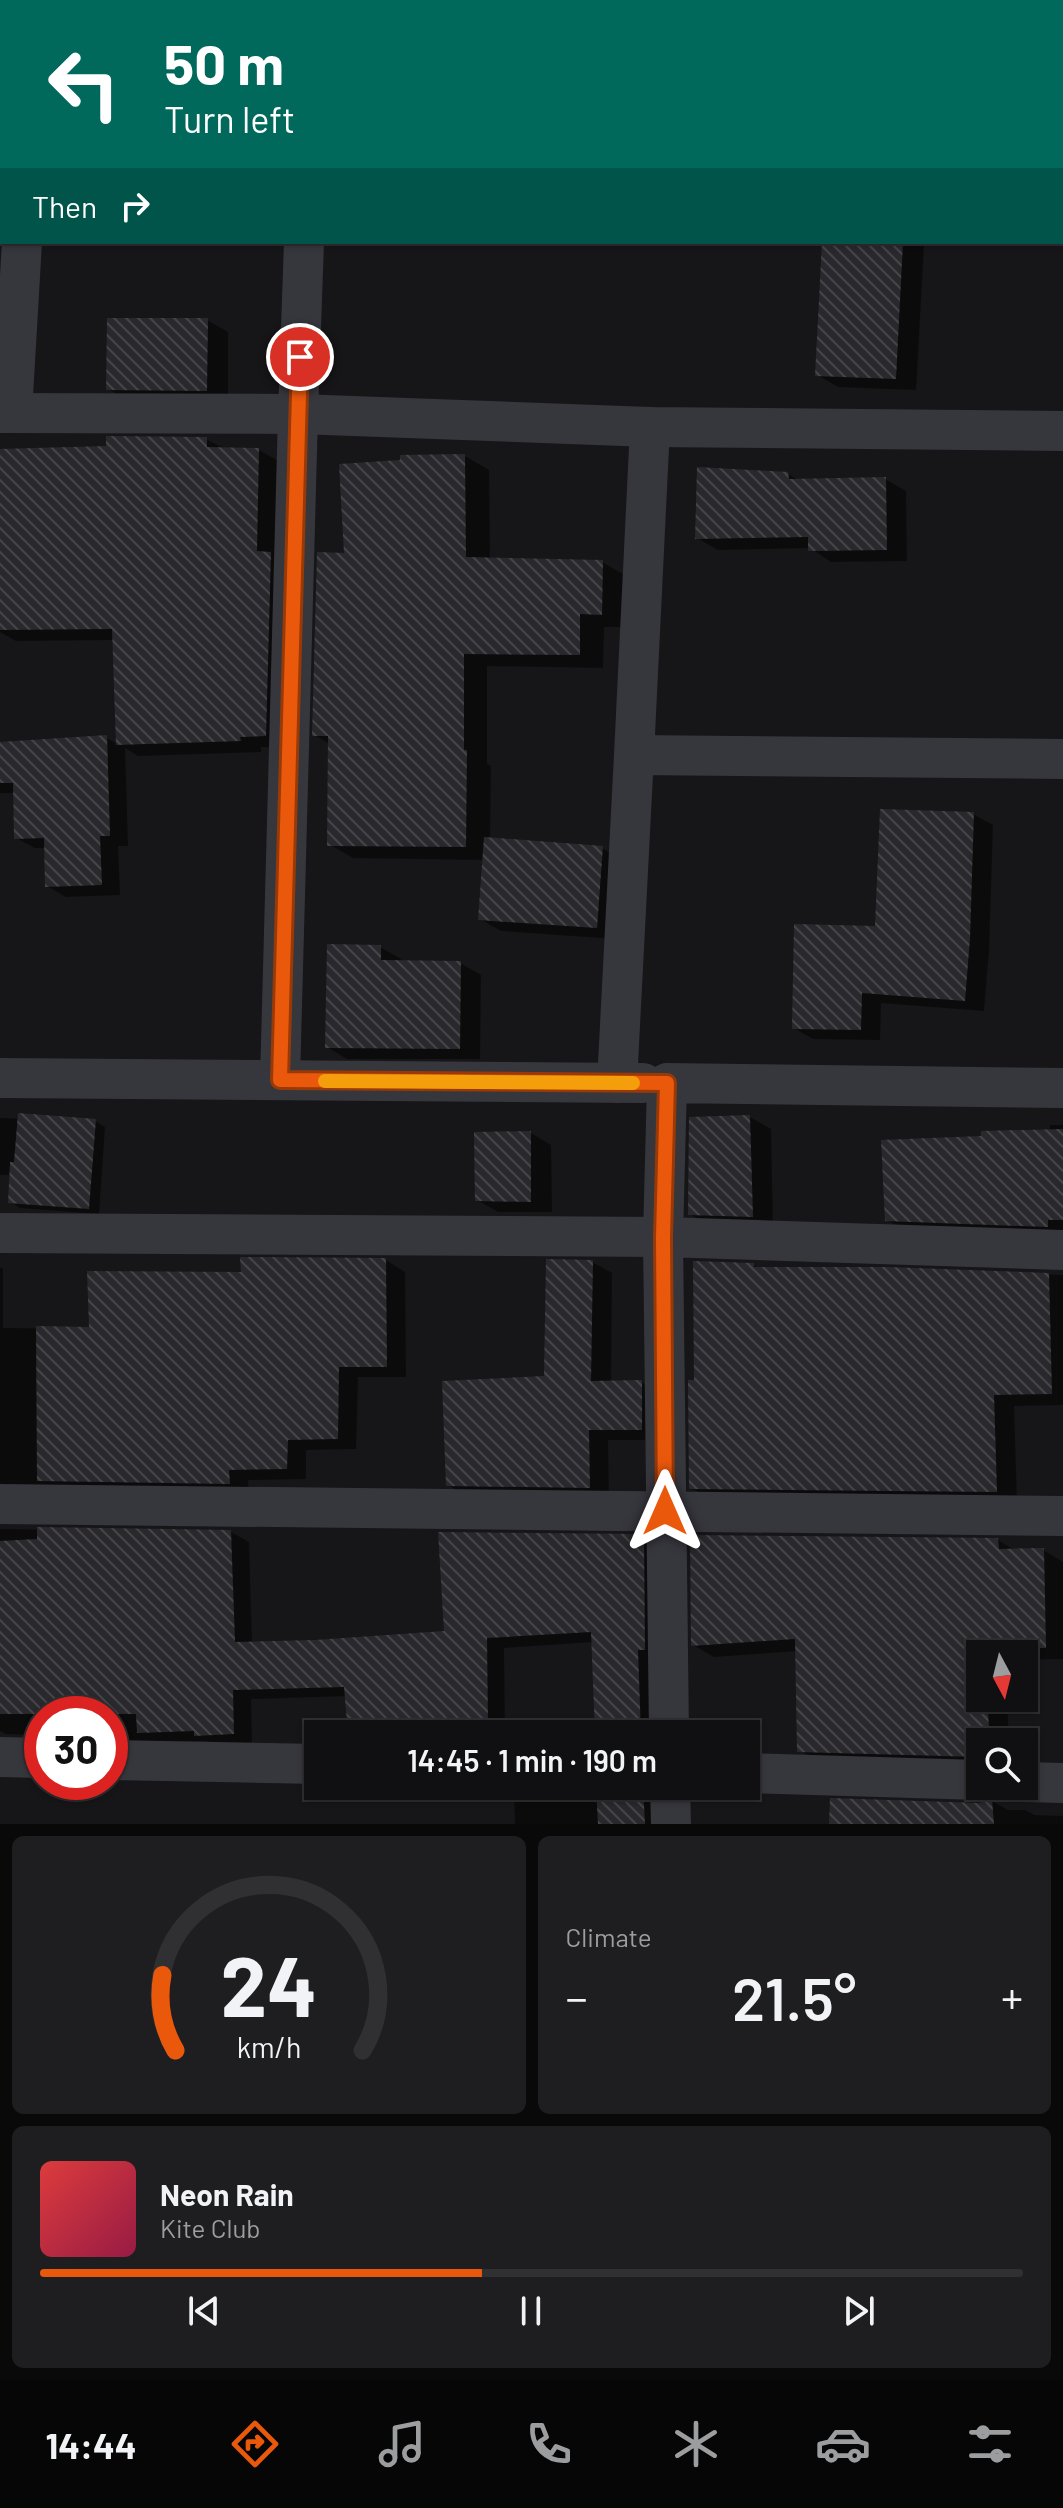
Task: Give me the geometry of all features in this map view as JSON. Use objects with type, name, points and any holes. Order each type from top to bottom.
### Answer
[{"type":"street","points":[[22,244],[6,413],[298,414],[650,427],[1063,431]]},
{"type":"street","points":[[280,1080],[304,244]]},
{"type":"street","points":[[617,1083],[650,427]]},
{"type":"street","points":[[634,755],[1063,759]]},
{"type":"street","points":[[0,1078],[1063,1088]]},
{"type":"street","points":[[667,1083],[663,1237],[669,1720]]},
{"type":"street","points":[[0,1233],[663,1237],[1063,1250]]},
{"type":"street","points":[[0,1504],[1063,1516]]},
{"type":"street","points":[[0,1757],[24,1758]]},
{"type":"street","points":[[128,1760],[304,1764]]},
{"type":"street","points":[[760,1773],[966,1780]]},
{"type":"street","points":[[1038,1782],[1063,1783]]},
{"type":"street","points":[[670,1800],[671,1824]]},
{"type":"building","points":[[822,244],[903,244],[896,379],[815,376]]},
{"type":"building","points":[[107,318],[208,318],[207,391],[106,390]]},
{"type":"building","points":[[106,436],[207,437],[207,447],[259,448],[257,551],[271,552],[266,736],[240,737],[241,741],[116,745],[112,629],[0,630],[0,449],[106,446]]},
{"type":"building","points":[[465,454],[466,557],[603,560],[602,615],[580,614],[580,655],[464,654],[466,847],[327,846],[328,736],[312,736],[317,552],[344,553],[339,464],[400,460],[400,455]]},
{"type":"building","points":[[697,467],[788,472],[789,479],[886,477],[887,550],[808,551],[808,537],[695,539]]},
{"type":"building","points":[[107,735],[110,836],[100,836],[102,885],[45,887],[44,838],[14,839],[13,783],[0,783],[0,742]]},
{"type":"building","points":[[880,809],[974,812],[965,1001],[862,993],[861,1030],[792,1029],[794,924],[875,926]]},
{"type":"building","points":[[484,837],[603,846],[597,928],[478,920]]},
{"type":"building","points":[[327,944],[381,945],[381,960],[461,961],[460,1049],[325,1048]]},
{"type":"building","points":[[18,1113],[96,1119],[89,1209],[8,1203],[10,1162],[14,1162]]},
{"type":"building","points":[[750,1115],[753,1217],[688,1215],[689,1117]]},
{"type":"building","points":[[1063,1129],[1063,1220],[1048,1220],[1048,1227],[885,1221],[881,1140],[981,1136],[981,1131]]},
{"type":"building","points":[[531,1131],[531,1202],[475,1201],[474,1132]]},
{"type":"building","points":[[240,1257],[386,1258],[387,1367],[339,1367],[338,1439],[288,1440],[287,1469],[229,1470],[230,1484],[37,1481],[36,1326],[89,1327],[87,1271],[241,1272]]},
{"type":"building","points":[[546,1259],[593,1260],[591,1381],[642,1380],[642,1430],[589,1430],[590,1488],[446,1486],[442,1381],[544,1376]]},
{"type":"building","points":[[693,1261],[754,1263],[754,1267],[887,1267],[1049,1273],[1052,1394],[994,1395],[997,1492],[689,1489],[688,1380],[694,1380]]},
{"type":"building","points":[[37,1527],[231,1530],[235,1642],[444,1631],[438,1532],[644,1534],[645,1650],[638,1650],[640,1720],[594,1720],[591,1632],[487,1638],[488,1720],[347,1720],[344,1687],[233,1690],[234,1734],[194,1736],[194,1731],[137,1733],[136,1714],[128,1714],[128,1696],[24,1696],[24,1714],[0,1714],[0,1541],[37,1539]]},
{"type":"building","points":[[690,1535],[998,1538],[999,1549],[1044,1548],[1046,1648],[1038,1648],[1038,1640],[966,1640],[966,1712],[988,1712],[989,1728],[966,1728],[966,1757],[797,1752],[795,1639],[691,1646]]},
{"type":"building","points":[[830,1798],[979,1803],[992,1800],[994,1824],[829,1824]]},
{"type":"building","points":[[597,1800],[644,1800],[645,1824],[598,1824]]},
{"type":"slow traffic","points":[[325,1081],[633,1083]]},
{"type":"route","points":[[300,357],[280,1080],[667,1083],[663,1237],[665,1511]]}]
